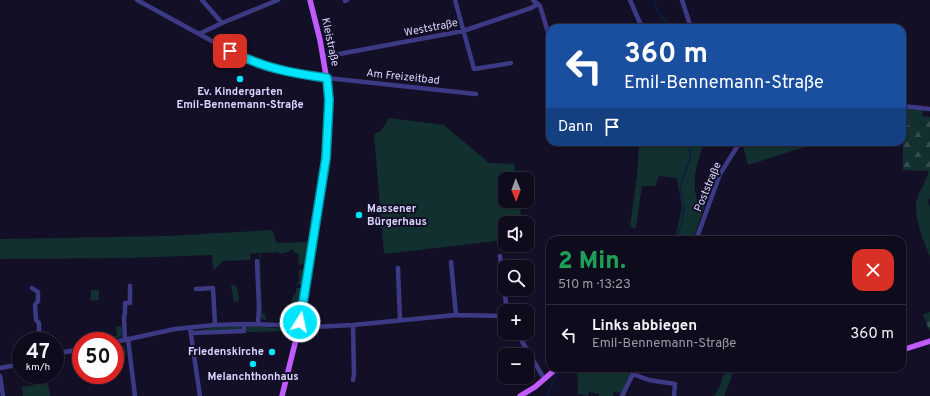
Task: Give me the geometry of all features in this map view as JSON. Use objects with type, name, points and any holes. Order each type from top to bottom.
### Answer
[{"type":"main road","name":"Kleistraße","points":[[282,396],[300,325],[326,158],[329,100],[327,78],[310,0]]},
{"type":"main road","points":[[906,349],[930,341]]},
{"type":"main road","points":[[520,396],[535,387],[552,372]]},
{"type":"street","name":"Am Freizeitbad","points":[[137,0],[226,49],[256,63],[277,70],[327,78],[476,94]]},
{"type":"street","points":[[202,0],[222,23]]},
{"type":"street","points":[[199,34],[278,0]]},
{"type":"street","points":[[455,0],[474,69],[512,63]]},
{"type":"street","points":[[630,0],[640,23]]},
{"type":"street","points":[[682,0],[690,24]]},
{"type":"street","points":[[536,1],[540,6],[546,26]]},
{"type":"street","name":"Weststraße","points":[[323,57],[463,31],[531,8],[536,1]]},
{"type":"street","points":[[906,106],[930,109]]},
{"type":"street","name":"Poststraße","points":[[697,236],[720,174],[738,146]]},
{"type":"street","points":[[500,256],[506,304]]},
{"type":"street","points":[[257,261],[259,307],[258,324]]},
{"type":"street","points":[[451,262],[456,316]]},
{"type":"street","points":[[398,268],[400,320]]},
{"type":"street","points":[[130,286],[130,303],[125,303],[124,317],[135,396]]},
{"type":"street","points":[[32,288],[38,292],[38,301],[35,305],[36,320],[39,323],[39,332]]},
{"type":"street","points":[[196,289],[213,288],[215,325]]},
{"type":"street","points":[[191,331],[215,325],[258,324],[353,326],[400,320],[456,316],[498,316]]},
{"type":"street","points":[[124,340],[175,329],[191,331],[244,331],[244,324]]},
{"type":"street","points":[[353,326],[353,380]]},
{"type":"street","points":[[191,331],[200,396]]},
{"type":"street","points":[[521,340],[542,375]]},
{"type":"street","points":[[0,368],[12,366]]},
{"type":"street","points":[[622,396],[633,374],[649,380],[675,384],[674,396]]},
{"type":"street","points":[[0,376],[3,396]]},
{"type":"green space","points":[[906,108],[923,110],[921,126],[906,125]]},
{"type":"green space","points":[[922,116],[930,117],[930,171],[903,170],[903,146],[906,146],[906,125],[921,126]]},
{"type":"green space","points":[[389,118],[444,125],[489,163],[514,164],[515,172],[498,172],[498,208],[520,208],[521,216],[498,216],[498,241],[384,254],[374,134],[381,131]]},
{"type":"green space","points":[[639,146],[703,146],[696,172],[695,187],[698,202],[705,205],[694,236],[676,236],[682,207],[677,178],[659,176],[655,186],[642,186],[636,228],[630,227],[637,176]]},
{"type":"green space","points":[[743,146],[807,146],[748,165]]},
{"type":"green space","points":[[929,170],[930,198],[928,201],[930,208],[930,257],[919,227],[916,210],[916,202]]},
{"type":"green space","points":[[272,230],[277,243],[307,242],[308,247],[305,264],[299,265],[298,253],[294,253],[293,249],[280,254],[278,252],[260,253],[262,313],[265,314],[266,320],[262,319],[260,316],[259,253],[250,254],[250,260],[223,261],[215,269],[213,269],[212,255],[129,258],[0,259],[0,239],[168,236]]},
{"type":"green space","points":[[299,270],[304,270],[302,284],[296,285],[299,281]]},
{"type":"green space","points":[[231,285],[235,285],[238,291],[239,301],[234,302]]},
{"type":"green space","points":[[296,288],[301,288],[297,314],[291,319],[291,314],[293,312],[292,298],[296,292]]},
{"type":"green space","points":[[91,290],[99,290],[99,300],[91,301]]},
{"type":"green space","points":[[930,312],[930,332],[923,315]]},
{"type":"green space","points":[[116,326],[122,327],[122,332],[117,332]]},
{"type":"green space","points":[[241,326],[241,329],[196,331],[214,327]]},
{"type":"green space","points":[[247,326],[291,329],[290,331],[249,332],[246,331]]},
{"type":"green space","points":[[124,346],[125,347],[126,354],[124,354]]},
{"type":"green space","points":[[577,372],[632,372],[621,393],[614,392],[613,396],[599,396],[599,394],[589,392],[588,396],[578,394]]},
{"type":"green space","points":[[725,372],[733,373],[724,396],[714,396],[719,388]]},
{"type":"green space","points":[[48,384],[50,396],[23,396],[22,387]]},
{"type":"waterway","points":[[654,0],[658,13],[669,24]]},
{"type":"waterway","points":[[678,236],[684,209],[681,184],[688,164],[690,154],[689,146]]},
{"type":"waterway","points":[[547,396],[556,375],[559,372]]},
{"type":"place","name":"Ev. Kindergarten Emil-Bennemann-Straße","points":[[240,79]]},
{"type":"place","name":"Massener Bürgerhaus","points":[[359,215]]},
{"type":"place","name":"Friedenskirche","points":[[272,352]]},
{"type":"place","name":"Melanchthonhaus","points":[[253,364]]},
{"type":"route","points":[[230,51],[277,70],[327,78],[329,100],[326,158],[300,322]]}]
